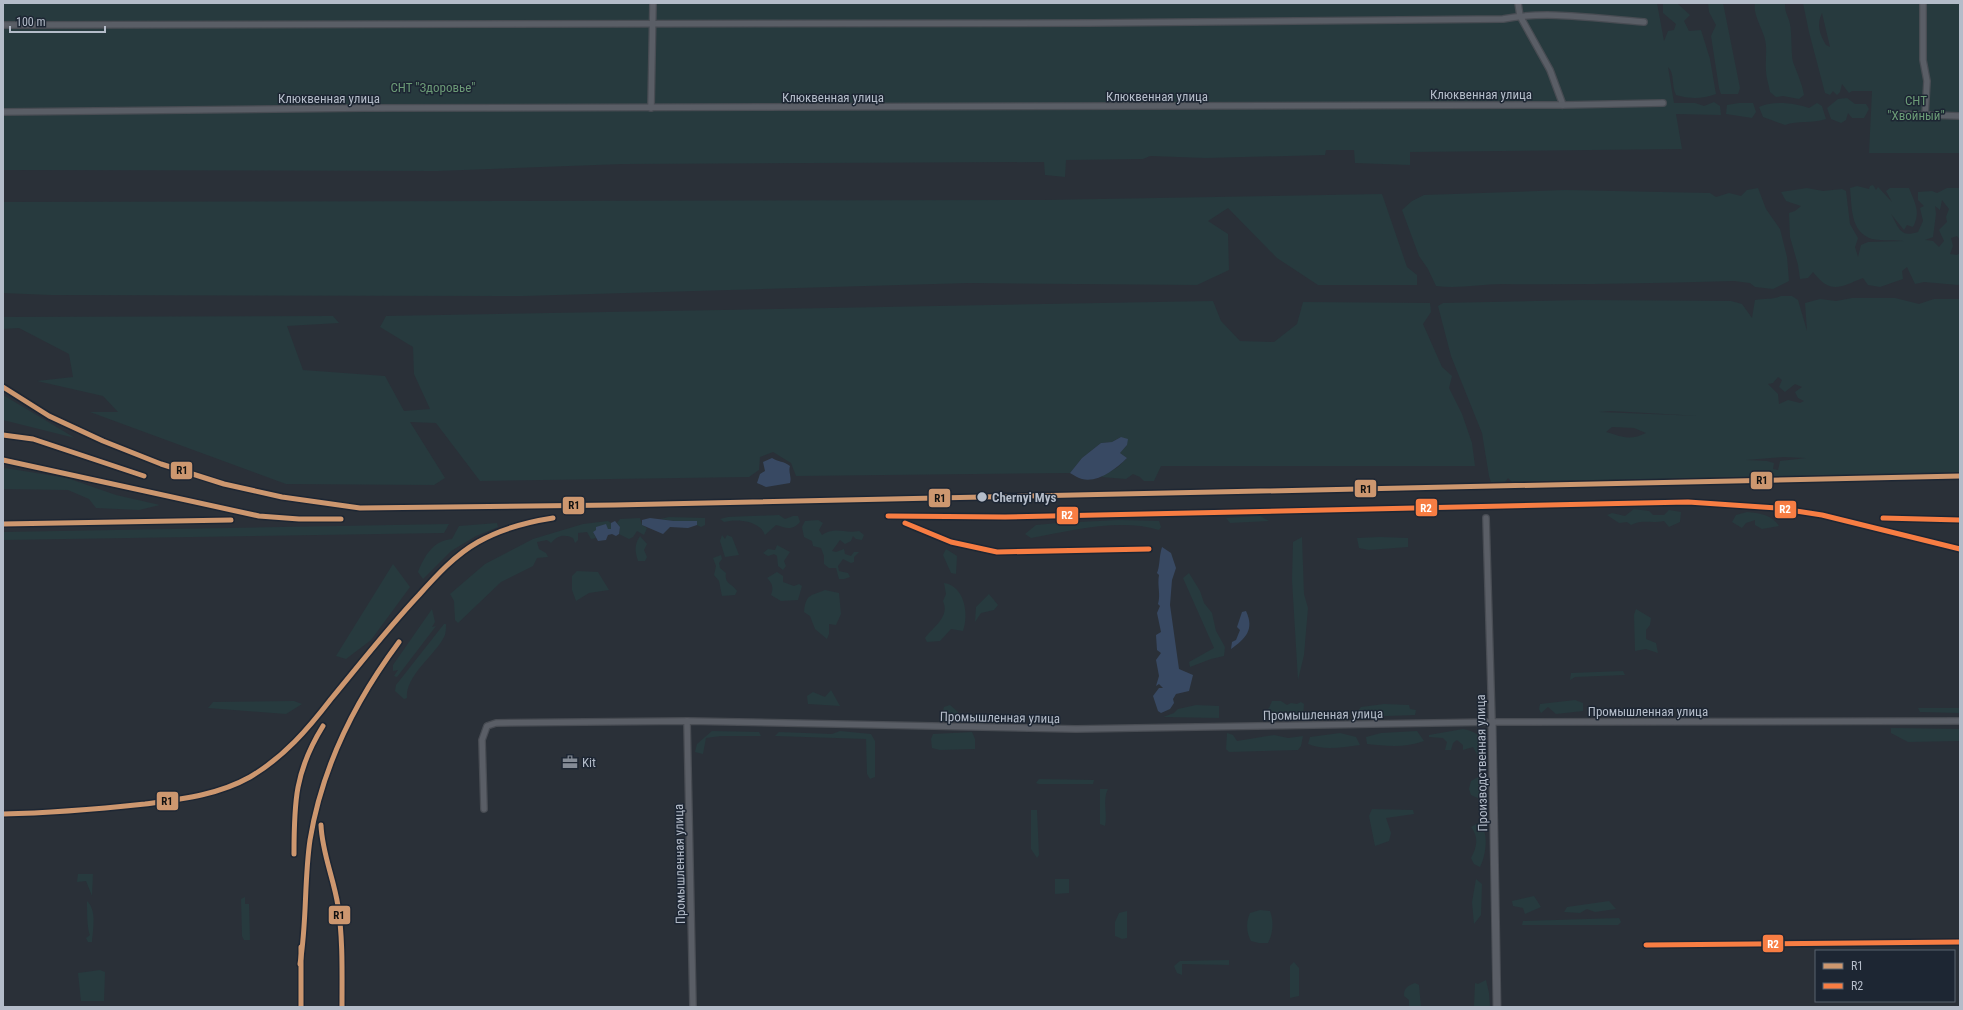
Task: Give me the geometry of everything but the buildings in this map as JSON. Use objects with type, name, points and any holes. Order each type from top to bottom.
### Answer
[{"type":"street","points":[[652,108],[651,24],[653,3]]},
{"type":"street","points":[[1518,3],[1520,16],[1550,70],[1563,105]]},
{"type":"street","points":[[1923,3],[1924,60],[1927,81],[1925,116]]},
{"type":"street","points":[[3,25],[651,24],[1450,20],[1503,19],[1520,16],[1557,16],[1644,22]]},
{"type":"street","name":"Клюквенная улица","points":[[3,112],[365,108],[1563,105],[1663,102]]},
{"type":"street","points":[[1900,114],[1960,116]]},
{"type":"street","name":"Производственная улица","points":[[1486,518],[1492,722],[1497,1007]]},
{"type":"street","name":"Промышленная улица","points":[[687,721],[693,1007]]},
{"type":"street","name":"Промышленная улица","points":[[484,809],[482,740],[487,726],[496,723],[687,721],[1076,729],[1492,722],[1960,721]]},
{"type":"green space","name":"СНТ \"Здоровье\"","points":[[3,3],[1657,3],[1664,41],[1668,31],[1674,30],[1676,24],[1663,13],[1663,3],[1679,3],[1678,4],[1690,15],[1684,21],[1689,31],[1701,30],[1710,59],[1716,94],[1696,98],[1676,95],[1672,73],[1668,67],[1674,103],[1695,103],[1704,106],[1714,102],[1720,106],[1721,115],[1676,114],[1682,149],[1410,152],[1410,165],[1355,163],[1354,150],[1326,150],[1325,155],[1206,158],[1150,156],[1143,159],[1066,160],[1065,177],[1045,175],[1044,162],[623,164],[437,171],[3,170]]},
{"type":"green space","points":[[1708,3],[1723,3],[1740,88],[1738,94],[1721,94],[1719,88],[1711,36],[1716,25],[1709,12]]},
{"type":"green space","points":[[1755,3],[1785,3],[1791,28],[1793,62],[1801,82],[1804,95],[1799,99],[1783,96],[1776,97],[1770,92],[1766,74],[1765,40],[1756,16]]},
{"type":"green space","name":"СНТ \"Хвойный\"","points":[[1803,3],[1960,3],[1960,153],[1869,153],[1872,91],[1852,91],[1849,93],[1842,84],[1840,92],[1837,95],[1833,91],[1830,95],[1825,93]],"holes":[[[1822,13],[1830,47],[1826,45],[1819,26]]]},
{"type":"green space","points":[[1847,98],[1855,104],[1866,104],[1869,109],[1864,118],[1852,118],[1848,113],[1846,120],[1841,123],[1831,119],[1827,108],[1838,99]]},
{"type":"green space","points":[[1753,103],[1756,112],[1752,118],[1726,114],[1727,105]]},
{"type":"green space","points":[[1784,103],[1809,108],[1817,103],[1822,106],[1826,119],[1785,125],[1763,117],[1759,107],[1770,104]]},
{"type":"green space","points":[[1873,185],[1876,190],[1878,187],[1892,202],[1886,191],[1890,188],[1909,188],[1917,212],[1917,217],[1913,227],[1907,225],[1904,230],[1891,214],[1898,227],[1907,234],[1918,232],[1923,221],[1920,208],[1924,206],[1918,200],[1918,192],[1932,191],[1937,193],[1947,188],[1960,188],[1960,240],[1957,236],[1951,238],[1953,246],[1950,254],[1957,255],[1960,253],[1960,284],[1924,282],[1915,284],[1907,267],[1902,271],[1903,279],[1880,287],[1868,285],[1863,278],[1842,286],[1831,286],[1825,284],[1813,272],[1808,278],[1800,279],[1798,265],[1790,237],[1789,213],[1795,211],[1801,206],[1786,201],[1781,192],[1807,188],[1823,191],[1842,189],[1846,191],[1850,224],[1858,238],[1855,247],[1858,257],[1861,245],[1868,242],[1904,241],[1872,239],[1865,236],[1856,225],[1852,211],[1850,188],[1857,186],[1869,189],[1870,186]],"holes":[[[1942,200],[1949,209],[1946,217],[1947,222],[1939,230],[1944,241],[1939,247],[1933,241],[1925,240],[1933,237],[1936,214],[1935,206],[1940,210]]]},
{"type":"green space","points":[[1758,188],[1766,209],[1780,229],[1787,257],[1789,281],[1773,289],[1755,287],[1750,283],[1734,281],[1503,284],[1453,287],[1436,286],[1428,269],[1419,256],[1402,210],[1412,201],[1424,195],[1565,190],[1710,193],[1716,197],[1729,193],[1741,196],[1747,190]]},
{"type":"green space","points":[[1382,194],[1407,267],[1417,275],[1417,285],[1318,285],[1277,258],[1228,208],[1208,221],[1228,234],[1229,270],[1197,285],[969,283],[523,296],[51,295],[3,293],[3,202],[1043,200]]},
{"type":"green space","points":[[1792,296],[1798,300],[1807,331],[1805,303],[1820,299],[1836,301],[1852,298],[1895,298],[1919,304],[1934,299],[1960,299],[1960,473],[1512,482],[1508,478],[1505,482],[1491,482],[1482,433],[1451,356],[1438,306],[1443,303],[1582,300],[1731,301],[1742,304],[1752,318],[1755,300]],"holes":[[[1778,377],[1782,380],[1779,387],[1785,392],[1795,384],[1802,387],[1795,392],[1798,398],[1804,401],[1800,403],[1788,400],[1779,404],[1778,394],[1768,384],[1773,383]],[[1611,411],[1698,416],[1599,412]],[[1612,427],[1634,428],[1646,433],[1631,438],[1606,432]],[[1784,457],[1806,458],[1780,461],[1778,470],[1773,469],[1774,463],[1767,461],[1746,460]]]},
{"type":"green space","points":[[1213,301],[1221,321],[1240,341],[1274,342],[1297,324],[1303,302],[1430,303],[1431,312],[1423,324],[1442,367],[1452,376],[1449,388],[1462,414],[1472,443],[1475,466],[1161,466],[1154,481],[1144,481],[1140,477],[1133,474],[1126,479],[1101,477],[1118,467],[1127,458],[1120,453],[1127,445],[1121,437],[1112,442],[1101,443],[1082,458],[1070,473],[796,476],[791,463],[773,452],[760,457],[759,470],[749,477],[480,481],[436,423],[410,422],[445,478],[434,485],[286,484],[90,412],[118,412],[103,396],[37,381],[73,377],[69,354],[19,328],[3,329],[3,317],[333,316],[339,323],[287,326],[303,370],[385,376],[404,411],[430,409],[414,374],[413,347],[380,327],[386,316]]},
{"type":"green space","points":[[3,395],[75,438],[3,420]]},
{"type":"green space","points":[[5,468],[67,478],[116,495],[160,505],[139,510],[96,508],[89,499],[68,490],[3,489],[3,470]]},
{"type":"green space","points":[[1634,509],[1649,511],[1653,515],[1664,515],[1669,510],[1681,512],[1680,522],[1669,527],[1664,521],[1640,522],[1631,525],[1627,522],[1619,523],[1607,515],[1612,513],[1625,516]]},
{"type":"green space","points":[[1747,512],[1765,515],[1773,519],[1779,526],[1762,529],[1755,525],[1755,520],[1746,523],[1742,528],[1732,522],[1736,515]]},
{"type":"green space","points":[[779,515],[785,519],[798,516],[800,522],[792,528],[776,525],[765,535],[761,528],[752,523],[737,520],[724,522],[720,519],[728,517]]},
{"type":"green space","points":[[1260,516],[1269,521],[1230,523],[1226,518]]},
{"type":"green space","points":[[669,517],[705,518],[705,525],[701,527],[697,525],[697,521],[674,521],[660,519]]},
{"type":"green space","points":[[640,518],[642,525],[647,528],[644,535],[637,531],[633,537],[629,539],[619,534],[620,527],[617,523],[620,519]]},
{"type":"green space","points":[[818,520],[823,523],[819,530],[822,535],[831,531],[859,531],[864,535],[862,540],[856,539],[853,536],[851,541],[845,544],[840,540],[832,551],[836,552],[844,549],[845,554],[851,556],[854,552],[859,552],[854,557],[854,562],[851,563],[843,559],[838,566],[839,571],[848,573],[850,577],[839,579],[836,568],[829,568],[824,564],[824,556],[821,548],[813,546],[812,541],[804,537],[802,527],[805,521]]},
{"type":"green space","points":[[1119,520],[1159,521],[1161,527],[1159,530],[1128,525],[1111,525],[1031,538],[1025,534],[1036,525]]},
{"type":"green space","points":[[608,521],[611,523],[611,529],[593,532],[596,538],[591,539],[587,532],[578,533],[578,540],[575,543],[573,538],[567,536],[556,538],[551,543],[547,540],[537,542],[539,549],[546,553],[548,557],[537,558],[533,566],[501,582],[458,623],[455,620],[454,601],[450,594],[485,564],[533,539],[583,524]]},
{"type":"green space","points":[[497,523],[498,527],[476,536],[451,551],[423,579],[418,572],[430,550],[445,540],[452,539],[459,526]]},
{"type":"green space","points":[[449,524],[444,533],[3,540],[3,532]]},
{"type":"green space","points":[[722,535],[725,539],[727,535],[732,537],[739,555],[725,557],[720,541]]},
{"type":"green space","points":[[640,536],[647,544],[644,550],[647,557],[645,561],[638,561],[636,554],[636,545]]},
{"type":"green space","points":[[1302,537],[1304,594],[1308,608],[1304,655],[1298,680],[1292,580],[1293,542]]},
{"type":"green space","points":[[1357,538],[1408,538],[1408,547],[1369,550],[1359,548]]},
{"type":"green space","points":[[777,545],[790,552],[784,561],[786,566],[783,570],[778,566],[777,556],[774,554],[768,556],[763,553],[768,549],[775,550]]},
{"type":"green space","points":[[946,549],[957,556],[956,574],[951,573],[943,555]]},
{"type":"green space","points":[[721,555],[722,559],[719,563],[720,568],[726,573],[727,581],[737,591],[735,595],[722,596],[719,581],[714,575],[716,566],[713,558]]},
{"type":"green space","points":[[393,564],[410,587],[371,640],[346,659],[336,656]]},
{"type":"green space","points":[[577,571],[598,572],[609,590],[589,593],[576,601],[572,590],[572,576]]},
{"type":"green space","points":[[777,572],[783,576],[783,582],[794,586],[799,584],[802,586],[798,600],[781,601],[771,595],[772,585],[767,578]]},
{"type":"green space","points":[[1189,573],[1200,591],[1204,603],[1212,613],[1216,631],[1225,647],[1224,656],[1190,667],[1189,662],[1214,648],[1183,578]]},
{"type":"green space","points":[[944,583],[951,585],[957,590],[964,602],[966,617],[963,631],[951,629],[940,641],[927,642],[925,638],[943,617],[945,607],[943,601],[946,594]]},
{"type":"green space","points":[[825,590],[839,593],[841,614],[836,625],[829,624],[829,634],[827,639],[815,629],[810,616],[804,612],[806,602],[810,596]]},
{"type":"green space","points":[[989,594],[998,605],[994,610],[981,613],[975,622],[976,607]]},
{"type":"green space","points":[[432,609],[435,622],[432,627],[436,626],[397,677],[394,676],[398,670],[393,671],[393,665]]},
{"type":"green space","points":[[1636,609],[1651,618],[1650,625],[1646,630],[1646,639],[1656,643],[1658,653],[1646,649],[1635,651],[1634,615]]},
{"type":"green space","points":[[444,624],[446,624],[446,633],[444,637],[415,674],[408,690],[407,698],[404,699],[395,691],[396,685]]},
{"type":"green space","points":[[1623,671],[1625,675],[1575,677],[1570,680],[1571,673]]},
{"type":"green space","points":[[831,690],[840,706],[808,704],[807,696],[813,692],[825,697]]},
{"type":"green space","points":[[1575,700],[1583,703],[1583,711],[1556,714],[1548,707],[1541,713],[1539,709],[1540,704]]},
{"type":"green space","points":[[294,701],[302,704],[286,714],[208,708],[213,702]]},
{"type":"green space","points":[[1272,701],[1281,701],[1287,705],[1301,702],[1304,704],[1303,716],[1298,718],[1295,716],[1284,716],[1275,720],[1263,714],[1269,708]]},
{"type":"green space","points":[[1384,704],[1409,705],[1410,709],[1416,710],[1415,715],[1361,717],[1358,711],[1361,707]]},
{"type":"green space","points":[[950,705],[958,712],[958,717],[954,721],[940,721],[944,707]]},
{"type":"green space","points":[[1196,705],[1219,706],[1219,718],[1163,717],[1174,713],[1178,709]]},
{"type":"green space","points":[[1918,708],[1960,708],[1960,713],[1920,712]]},
{"type":"green space","points":[[1891,728],[1960,729],[1960,741],[1908,742],[1891,733]]},
{"type":"green space","points":[[1463,729],[1478,735],[1482,741],[1484,757],[1480,760],[1473,747],[1463,750],[1463,745],[1457,740],[1453,743],[1451,750],[1445,750],[1447,742],[1443,738],[1429,737],[1429,735]]},
{"type":"green space","points":[[712,731],[759,732],[761,736],[721,736],[706,738],[703,754],[695,752],[697,744]]},
{"type":"green space","points":[[840,731],[871,734],[875,741],[875,777],[870,779],[867,774],[866,739],[775,736],[779,732],[832,734]]},
{"type":"green space","points":[[1417,731],[1424,741],[1403,746],[1367,744],[1366,737],[1381,733]]},
{"type":"green space","points":[[972,732],[975,739],[975,749],[940,750],[932,748],[931,739],[933,734]]},
{"type":"green space","points":[[1227,733],[1233,735],[1237,741],[1274,735],[1288,738],[1303,736],[1301,746],[1298,750],[1229,752],[1226,749]]},
{"type":"green space","points":[[1340,733],[1356,737],[1360,745],[1327,748],[1308,744],[1310,737]]},
{"type":"green space","points":[[1478,777],[1482,782],[1483,787],[1482,800],[1471,795],[1469,789],[1471,781]]},
{"type":"green space","points":[[1039,779],[1094,780],[1093,784],[1036,783]]},
{"type":"green space","points":[[1100,789],[1108,789],[1105,798],[1105,826],[1100,824]]},
{"type":"green space","points":[[1372,809],[1413,810],[1414,814],[1386,818],[1391,833],[1389,841],[1375,846],[1369,816]]},
{"type":"green space","points":[[1031,810],[1037,810],[1039,855],[1037,858],[1031,849]]},
{"type":"green space","points":[[1478,823],[1482,826],[1484,831],[1486,844],[1480,867],[1474,864],[1471,858],[1475,850],[1476,838],[1471,827]]},
{"type":"green space","points":[[78,874],[93,874],[92,896],[86,881],[77,882]]},
{"type":"green space","points":[[1055,879],[1069,879],[1069,893],[1055,894]]},
{"type":"green space","points":[[1476,879],[1482,884],[1481,915],[1474,924],[1472,902]]},
{"type":"green space","points":[[1534,896],[1541,907],[1525,914],[1523,908],[1513,906],[1512,901]]},
{"type":"green space","points":[[245,897],[245,904],[249,904],[250,940],[244,940],[242,936],[241,899]]},
{"type":"green space","points":[[87,901],[93,914],[92,942],[88,942],[86,938],[90,935]]},
{"type":"green space","points":[[1609,901],[1616,909],[1595,912],[1587,909],[1580,913],[1564,912],[1567,907]]},
{"type":"green space","points":[[1260,910],[1270,911],[1272,919],[1271,935],[1268,943],[1251,941],[1247,931],[1247,923],[1250,913]]},
{"type":"green space","points":[[1127,911],[1127,938],[1122,939],[1115,936],[1115,922],[1119,913]]},
{"type":"green space","points":[[1619,918],[1621,922],[1618,925],[1522,925],[1523,921]]},
{"type":"green space","points":[[1229,960],[1229,965],[1182,964],[1182,975],[1177,973],[1174,966],[1180,961]]},
{"type":"green space","points":[[1294,962],[1299,968],[1299,996],[1290,998],[1290,966]]},
{"type":"green space","points":[[100,970],[105,972],[104,1001],[81,1001],[78,973]]},
{"type":"green space","points":[[1486,980],[1490,1007],[1474,1007],[1475,983],[1478,984]]},
{"type":"green space","points":[[1415,983],[1419,985],[1421,1007],[1409,1007],[1409,1000],[1404,996],[1405,991],[1408,986]]},
{"type":"water","points":[[1121,437],[1128,439],[1127,445],[1120,453],[1127,458],[1112,471],[1100,477],[1088,480],[1080,479],[1070,473],[1082,458],[1101,443],[1112,442]]},
{"type":"water","points":[[772,458],[790,466],[790,483],[766,487],[757,483],[760,474],[765,471],[763,462]]},
{"type":"water","points":[[650,518],[674,521],[697,521],[697,525],[688,528],[670,527],[663,534],[642,525],[642,520]]},
{"type":"water","points":[[615,521],[620,527],[619,534],[616,536],[612,534],[608,535],[606,540],[598,541],[593,532],[596,530],[596,527],[606,524],[608,529],[611,529],[611,523]]},
{"type":"water","points":[[1162,547],[1171,553],[1176,568],[1172,580],[1170,605],[1179,669],[1193,675],[1189,691],[1176,694],[1173,699],[1174,703],[1170,709],[1161,713],[1158,711],[1153,696],[1159,688],[1163,688],[1159,684],[1156,686],[1159,676],[1156,660],[1161,653],[1157,650],[1156,635],[1161,632],[1157,613],[1160,606],[1158,604],[1159,575],[1157,573]]},
{"type":"water","points":[[1246,611],[1249,618],[1249,629],[1241,642],[1231,649],[1232,642],[1236,640],[1240,630],[1237,627],[1242,612]]},
{"type":"transit line","name":"R1","points":[[3,387],[49,416],[103,441],[161,464],[224,484],[282,497],[360,508],[615,505],[1960,476]]},
{"type":"transit line","name":"R1","points":[[3,435],[33,439],[144,476]]},
{"type":"transit line","name":"R1","points":[[3,460],[259,516],[299,519],[341,519]]},
{"type":"transit line","name":"R2","points":[[888,516],[1005,517],[1688,502],[1777,508],[1822,515],[1960,549]]},
{"type":"transit line","name":"R1","points":[[3,814],[92,809],[173,800],[212,792],[250,777],[274,761],[295,742],[396,620],[446,566],[461,553],[496,533],[524,524],[553,518]]},
{"type":"transit line","name":"R2","points":[[1883,518],[1960,520]]},
{"type":"transit line","name":"R1","points":[[3,524],[231,520]]},
{"type":"transit line","name":"R2","points":[[905,523],[951,542],[997,552],[1149,549]]},
{"type":"transit line","name":"R1","points":[[300,964],[304,933],[308,855],[315,813],[342,736],[368,688],[399,642]]},
{"type":"transit line","name":"R1","points":[[294,854],[298,787],[307,758],[323,726]]},
{"type":"transit line","name":"R1","points":[[321,825],[324,846],[340,918],[342,1007]]},
{"type":"transit line","name":"R2","points":[[1646,945],[1960,942]]},
{"type":"transit line","name":"R1","points":[[301,947],[301,1007]]},
{"type":"place","name":"Chernyi Mys","points":[[982,497]]},
{"type":"place","name":"Kit","points":[[570,762]]}]
